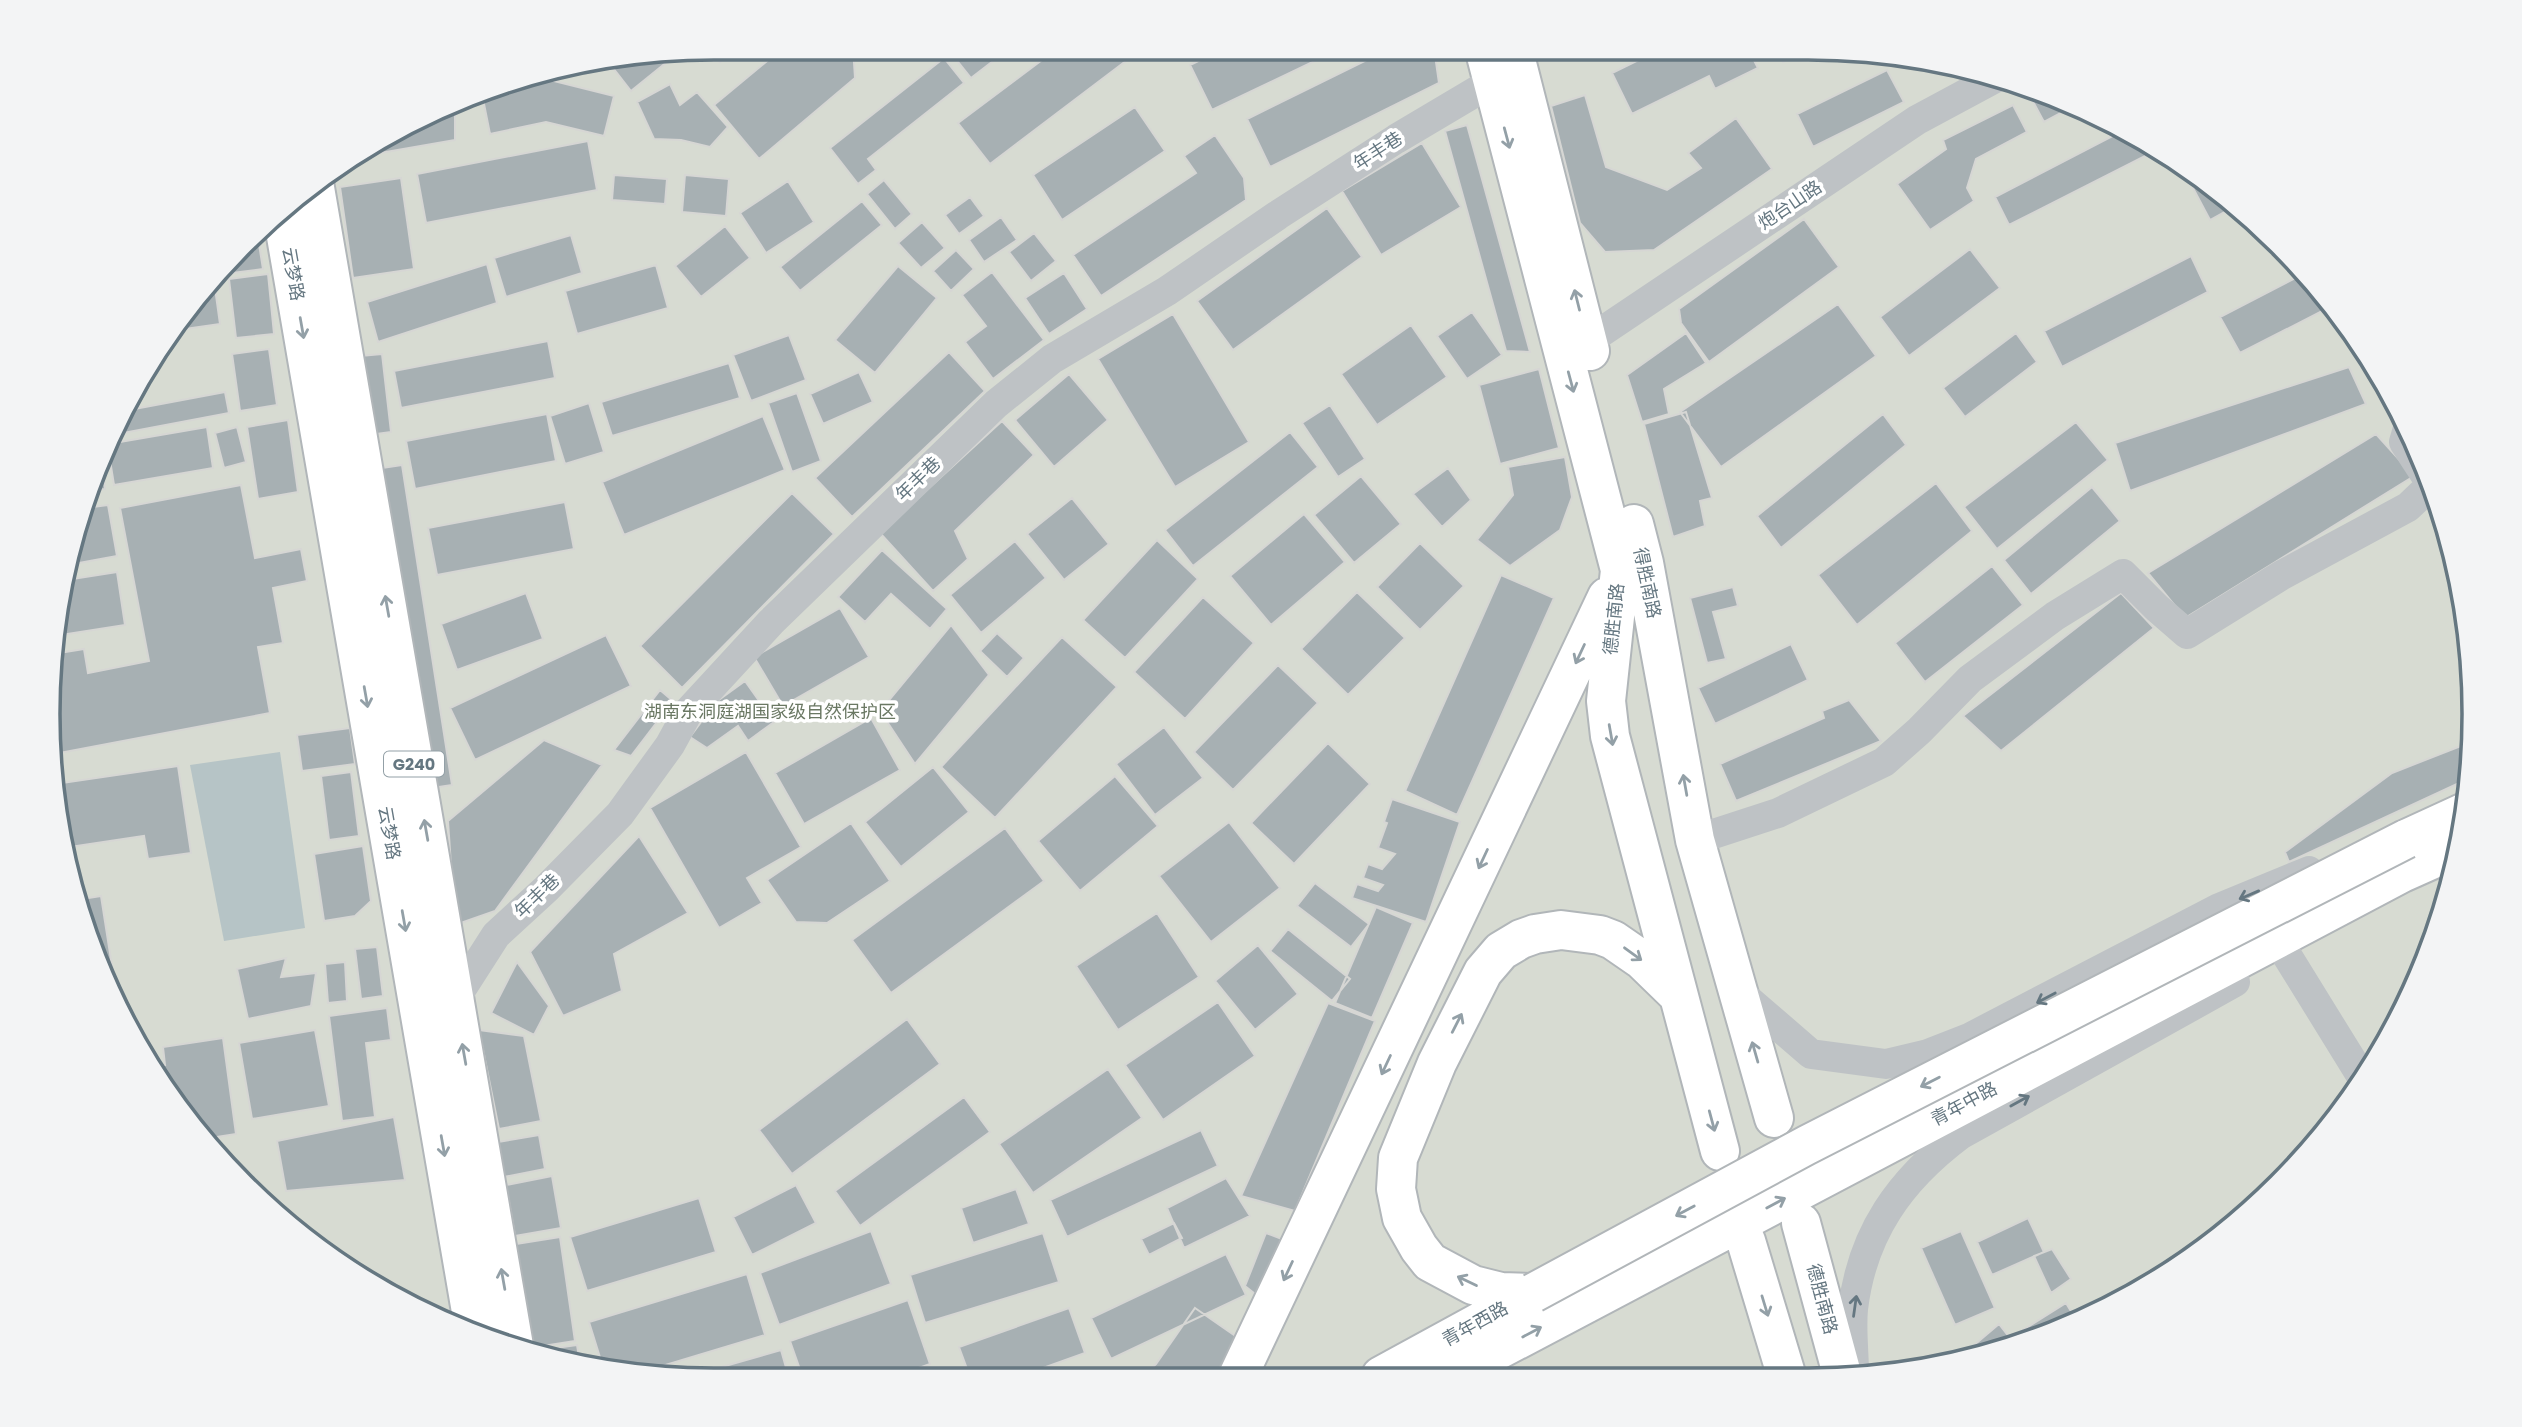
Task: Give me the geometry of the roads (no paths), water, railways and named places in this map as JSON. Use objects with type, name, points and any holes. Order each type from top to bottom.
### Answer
[{"type":"main road","name":"得胜南路","points":[[1516,60],[1644,563],[1695,840],[1774,1118]]},
{"type":"main road","name":"德胜南路","points":[[1488,65],[1620,570],[1606,702],[1610,736],[1720,1151]]},
{"type":"main road","name":"G240","points":[[316,194],[512,1336]]},
{"type":"main road","name":"云梦路","points":[[283,221],[473,1322]]},
{"type":"main road","points":[[1242,1368],[1620,570]]},
{"type":"main road","name":"青年中路","points":[[1468,1368],[2404,856],[2453,821]]},
{"type":"main road","name":"青年中路","points":[[1533,1293],[1807,1145],[2404,856],[2448,849]]},
{"type":"main road","points":[[1533,1293],[1501,1292],[1474,1285],[1430,1262],[1402,1218],[1396,1189],[1398,1158],[1437,1063],[1483,972],[1501,951],[1535,934],[1561,930],[1600,935],[1613,940],[1642,960],[1678,995]]},
{"type":"main road","name":"德胜南路","points":[[1801,1223],[1840,1367]]},
{"type":"main road","points":[[1745,1241],[1784,1368]]},
{"type":"main road","name":"青年西路","points":[[1396,1368],[1533,1293]]},
{"type":"street","name":"年丰巷","points":[[455,999],[496,935],[620,814],[670,746],[688,712],[771,622],[996,404],[1052,359],[1167,291],[1396,139],[1488,65]]},
{"type":"street","name":"炮台山路","points":[[1588,341],[1917,120],[1984,84]]},
{"type":"street","points":[[1695,840],[1778,813],[1884,762],[1970,679],[2055,616],[2123,574],[2187,634],[2282,575],[2408,507],[2423,491]]},
{"type":"street","points":[[1854,1366],[1853,1310],[1875,1228],[1894,1198],[1930,1157],[1960,1135],[2286,954],[2404,856]]},
{"type":"street","points":[[1738,991],[1811,1054],[1886,1064],[1928,1054],[1969,1038],[2219,908],[2309,870],[2404,856]]},
{"type":"street","points":[[2286,954],[2357,1069]]},
{"type":"park label","name":"湖南东洞庭湖国家级自然保护区","points":[[770,712]]}]
